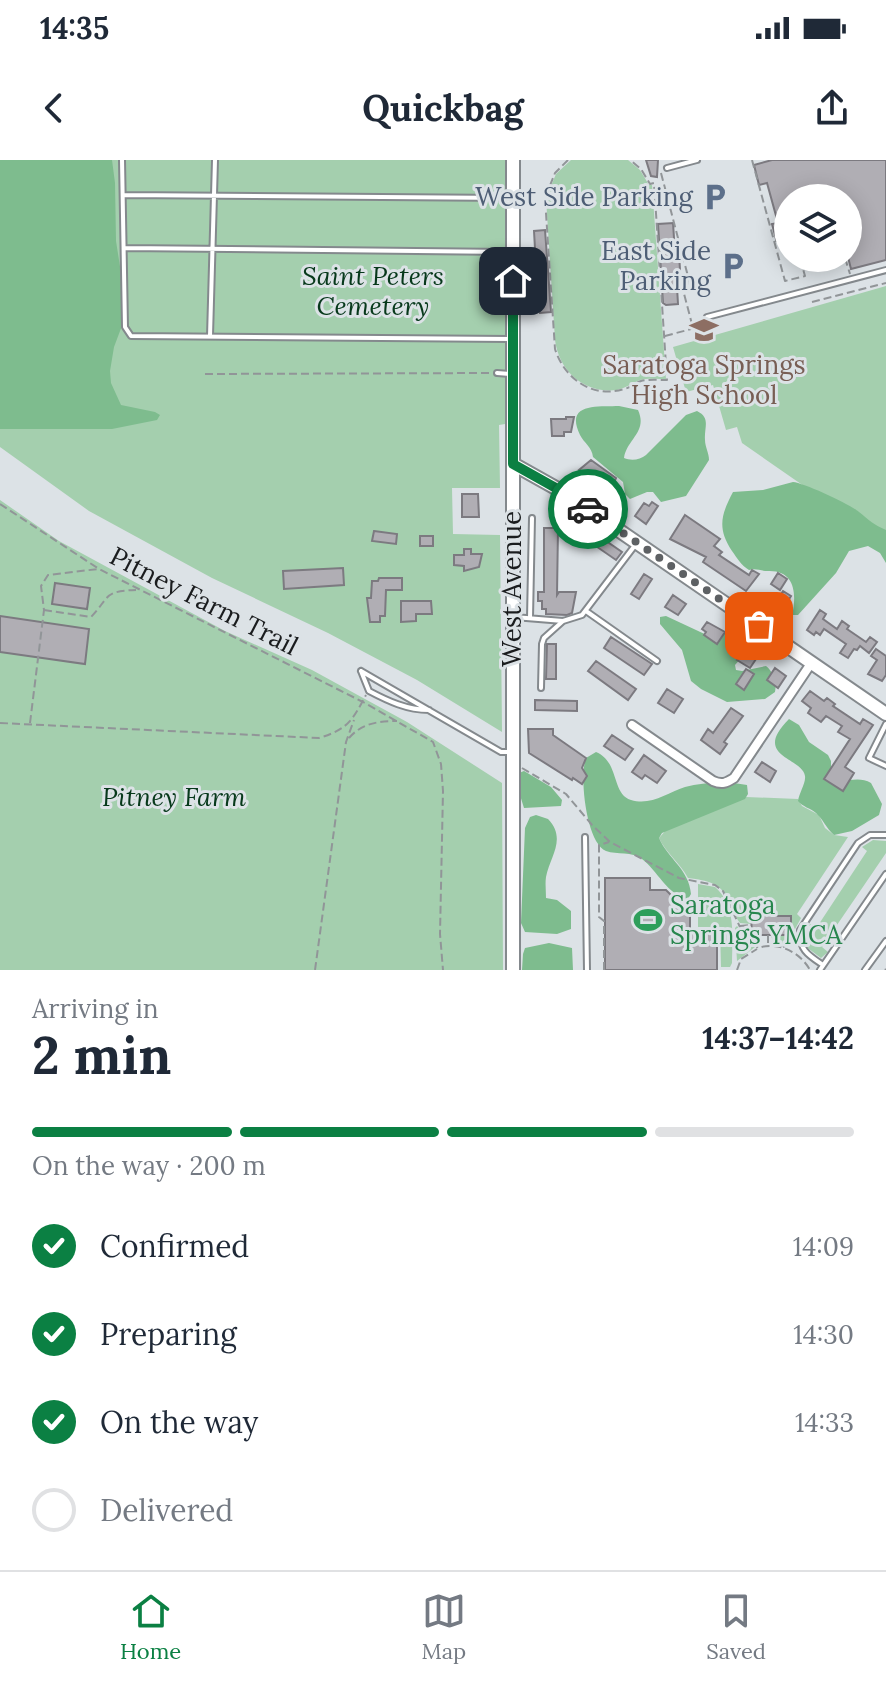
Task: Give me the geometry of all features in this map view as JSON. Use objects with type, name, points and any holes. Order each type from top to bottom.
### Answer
[{"type":"street","name":"West Avenue","points":[[513,160],[513,970]]},
{"type":"street","points":[[513,464],[563,492],[886,714]]},
{"type":"street","points":[[632,725],[713,781],[727,783],[734,778],[812,662]]},
{"type":"lane","points":[[122,160],[127,334],[134,337],[513,339]]},
{"type":"lane","points":[[210,336],[215,160]]},
{"type":"lane","points":[[667,168],[697,160]]},
{"type":"lane","points":[[123,195],[513,198]]},
{"type":"lane","points":[[124,248],[513,252]]},
{"type":"lane","points":[[707,317],[886,270]]},
{"type":"lane","points":[[497,373],[513,374]]},
{"type":"lane","points":[[530,618],[532,518]]},
{"type":"lane","points":[[541,688],[544,638],[551,635],[563,621],[586,611],[637,543]]},
{"type":"lane","points":[[586,611],[657,661]]},
{"type":"lane","points":[[512,617],[563,621]]},
{"type":"lane","points":[[431,710],[412,709],[369,691],[361,671],[431,710],[501,752],[512,753]]},
{"type":"lane","points":[[886,724],[869,758],[886,766]]},
{"type":"lane","points":[[886,835],[870,835],[858,843],[800,930],[799,943],[803,951],[822,968],[886,874]]},
{"type":"lane","points":[[585,837],[587,970]]},
{"type":"lane","points":[[865,970],[886,941]]},
{"type":"path","points":[[566,161],[550,181],[545,207],[554,340],[562,366],[573,379],[598,391],[616,391],[640,381],[667,380],[654,183],[650,184],[641,169],[630,160]]},
{"type":"path","points":[[641,160],[641,169]]},
{"type":"path","points":[[662,160],[661,176],[690,284],[682,286],[693,328]]},
{"type":"path","points":[[752,160],[774,242]]},
{"type":"path","points":[[782,272],[785,281],[805,276],[804,272]]},
{"type":"path","points":[[812,302],[886,283]]},
{"type":"path","points":[[664,336],[710,324],[714,336]]},
{"type":"path","points":[[205,374],[497,373]]},
{"type":"path","name":"Pitney Farm Trail","points":[[0,504],[99,569],[137,590],[363,702],[433,742],[441,764],[440,934],[443,970]]},
{"type":"path","points":[[30,724],[44,610],[41,586],[48,575],[99,569]]},
{"type":"path","points":[[44,610],[91,617],[107,596],[137,590]]},
{"type":"path","points":[[315,970],[346,742],[369,691]]},
{"type":"path","points":[[0,723],[319,738],[339,732],[354,719]]},
{"type":"path","points":[[346,742],[356,730],[370,724],[398,721]]},
{"type":"path","points":[[517,767],[535,773],[566,794],[610,842],[679,878],[715,885],[729,902],[739,926],[758,948]]},
{"type":"path","points":[[604,970],[604,921],[599,917],[599,845],[610,842]]},
{"type":"path","points":[[739,926],[751,925]]},
{"type":"path","points":[[768,935],[768,945]]},
{"type":"path","points":[[737,970],[741,959],[768,945],[788,949],[798,955],[810,970]]},
{"type":"green space","points":[[0,160],[112,160],[116,241],[124,292],[123,323],[114,347],[111,383],[121,405],[155,412],[160,415],[157,420],[112,429],[0,429]]},
{"type":"green space","name":"Saint Peters Cemetery","points":[[106,160],[505,160],[505,424],[499,425],[500,488],[452,488],[453,534],[500,535],[502,732],[417,680],[328,633],[212,578],[89,511],[0,447],[0,417]]},
{"type":"green space","points":[[571,160],[628,160],[652,185],[666,379],[643,379],[617,390],[594,388],[575,378],[557,351],[546,198],[556,174]]},
{"type":"green space","points":[[886,286],[886,543],[742,443],[737,427],[726,430],[713,385],[686,392],[673,347]]},
{"type":"green space","points":[[619,406],[638,410],[640,418],[639,430],[624,458],[630,460],[646,455],[686,415],[697,411],[704,417],[709,460],[686,496],[661,502],[653,492],[647,492],[630,499],[625,494],[623,482],[593,457],[580,435],[577,417],[586,408]]},
{"type":"green space","points":[[793,482],[854,508],[886,530],[886,563],[880,553],[868,546],[849,551],[836,573],[798,615],[792,615],[794,592],[789,579],[777,572],[746,568],[727,543],[722,522],[733,492],[763,490]]},
{"type":"green space","name":"Pitney Farm","points":[[0,500],[59,541],[225,631],[312,670],[407,722],[502,783],[503,970],[0,970]]},
{"type":"green space","points":[[666,616],[711,637],[737,629],[755,633],[760,638],[735,665],[736,670],[766,666],[774,678],[775,692],[765,699],[727,702],[701,689],[691,681],[682,650],[660,624],[660,617]]},
{"type":"green space","points":[[789,719],[799,725],[809,742],[828,755],[831,779],[871,783],[882,804],[879,815],[852,831],[834,835],[816,813],[798,801],[805,776],[796,764],[782,755],[775,741]]},
{"type":"green space","points":[[596,752],[609,763],[620,791],[631,800],[652,800],[700,784],[747,785],[745,799],[662,833],[659,838],[686,878],[691,894],[688,899],[674,893],[638,857],[606,851],[599,845],[589,823],[583,779],[586,758]]},
{"type":"green space","points":[[524,771],[551,787],[562,800],[561,806],[524,808],[519,792],[519,773]]},
{"type":"green space","points":[[746,797],[798,799],[802,806],[819,815],[825,828],[834,835],[848,837],[797,914],[801,918],[793,940],[786,944],[773,942],[771,935],[791,935],[790,916],[752,916],[751,924],[740,923],[723,891],[711,883],[688,878],[659,838],[667,829]]},
{"type":"green space","points":[[536,815],[548,819],[554,826],[557,841],[546,877],[546,898],[557,900],[571,911],[571,929],[557,934],[525,932],[521,923],[525,828],[530,817]]},
{"type":"green space","points":[[873,840],[886,841],[886,853],[822,947],[828,952],[821,958],[805,946],[803,936],[810,924],[817,927],[867,851],[862,847]]},
{"type":"green space","points":[[698,884],[715,887],[727,903],[732,933],[730,967],[721,967],[720,927],[698,927]]},
{"type":"green space","points":[[737,926],[755,947],[737,961],[735,928]]},
{"type":"green space","points":[[549,943],[572,948],[573,970],[522,970],[525,948]]},
{"type":"building","points":[[646,160],[658,160],[657,177],[651,176]]},
{"type":"building","points":[[772,160],[886,160],[886,260],[862,266],[862,184],[774,184],[774,208],[767,183],[759,185],[754,165]]},
{"type":"building","points":[[673,223],[675,253],[679,253],[680,270],[676,270],[678,304],[666,305],[663,303],[658,224]]},
{"type":"building","points":[[545,230],[551,312],[540,313],[538,283],[534,283],[534,231]]},
{"type":"building","points":[[574,417],[571,432],[564,432],[564,436],[552,436],[551,419]]},
{"type":"building","points":[[591,460],[616,478],[613,484],[618,487],[611,496],[580,477],[583,473],[579,470]]},
{"type":"building","points":[[462,494],[478,494],[479,517],[462,517]]},
{"type":"building","points":[[652,502],[658,506],[646,524],[635,516],[644,503],[649,506]]},
{"type":"building","points":[[557,507],[622,552],[616,560],[551,515]]},
{"type":"building","points":[[685,515],[720,539],[714,546],[722,552],[719,555],[749,575],[752,570],[759,574],[746,591],[703,562],[706,557],[670,539]]},
{"type":"building","points":[[544,528],[558,528],[557,595],[559,592],[576,592],[572,613],[567,615],[546,614],[542,601],[538,601],[538,592],[544,592]]},
{"type":"building","points":[[374,531],[397,534],[396,544],[372,541]]},
{"type":"building","points":[[420,536],[433,536],[433,546],[420,546]]},
{"type":"building","points":[[464,549],[471,549],[471,554],[482,554],[479,567],[464,571],[464,566],[454,565],[454,555],[464,555]]},
{"type":"building","points":[[343,568],[344,585],[284,589],[283,571]]},
{"type":"building","points":[[778,573],[787,579],[780,590],[771,584]]},
{"type":"building","points":[[644,574],[652,579],[639,599],[631,594]]},
{"type":"building","points":[[402,578],[402,590],[386,590],[385,616],[380,616],[380,622],[370,622],[367,598],[371,598],[372,581]]},
{"type":"building","points":[[55,583],[90,588],[87,609],[52,604]]},
{"type":"building","points":[[783,591],[791,596],[779,615],[771,609]]},
{"type":"building","points":[[673,595],[686,604],[678,615],[665,607]]},
{"type":"building","points":[[401,601],[431,601],[432,614],[416,614],[416,621],[401,622]]},
{"type":"building","points":[[820,610],[826,614],[823,619],[837,629],[842,621],[849,626],[847,629],[866,642],[870,637],[877,642],[869,653],[860,646],[848,658],[840,653],[846,644],[824,629],[820,635],[807,630]]},
{"type":"building","points":[[0,616],[89,629],[85,664],[0,652]]},
{"type":"building","points":[[707,622],[725,632],[717,644],[704,635],[706,632],[702,629]]},
{"type":"building","points":[[611,637],[652,664],[644,675],[604,648]]},
{"type":"building","points":[[547,644],[556,644],[556,679],[546,679]]},
{"type":"building","points":[[746,648],[758,656],[750,668],[737,660]]},
{"type":"building","points":[[876,649],[886,656],[886,675],[882,681],[868,674],[877,660],[871,656]]},
{"type":"building","points":[[596,661],[636,689],[628,700],[588,671]]},
{"type":"building","points":[[775,668],[786,676],[778,688],[767,680]]},
{"type":"building","points":[[746,669],[754,674],[744,690],[736,684]]},
{"type":"building","points":[[667,689],[683,699],[674,713],[658,703]]},
{"type":"building","points":[[810,691],[824,701],[827,698],[835,704],[833,706],[860,724],[863,719],[873,725],[845,767],[854,773],[843,791],[824,779],[850,739],[838,732],[842,726],[826,716],[821,722],[808,713],[811,708],[802,701]]},
{"type":"building","points":[[535,700],[577,701],[577,711],[535,710]]},
{"type":"building","points":[[731,708],[743,716],[724,742],[727,744],[720,754],[701,740],[708,729],[713,733]]},
{"type":"building","points":[[528,729],[553,729],[553,735],[586,758],[582,768],[587,776],[582,784],[529,753]]},
{"type":"building","points":[[612,735],[633,749],[625,760],[604,746]]},
{"type":"building","points":[[644,755],[666,771],[657,783],[645,775],[642,779],[632,772]]},
{"type":"building","points":[[762,762],[776,771],[770,782],[755,772]]},
{"type":"building","name":"Saratoga Springs YMCA","points":[[605,878],[650,878],[650,890],[666,890],[686,910],[690,910],[690,930],[717,930],[717,970],[605,970]]},
{"type":"building","points":[[751,916],[791,916],[791,935],[752,935]]},
{"type":"way so far","points":[[588,509],[759,626]]},
{"type":"place","name":"West Side Parking","points":[[715,197]]},
{"type":"place","name":"East Side Parking","points":[[733,266]]},
{"type":"place","name":"Saratoga Springs High School","points":[[704,330]]},
{"type":"place","name":"Saratoga Springs YMCA","points":[[648,920]]},
{"type":"route","points":[[513,281],[513,464],[588,509]]}]
